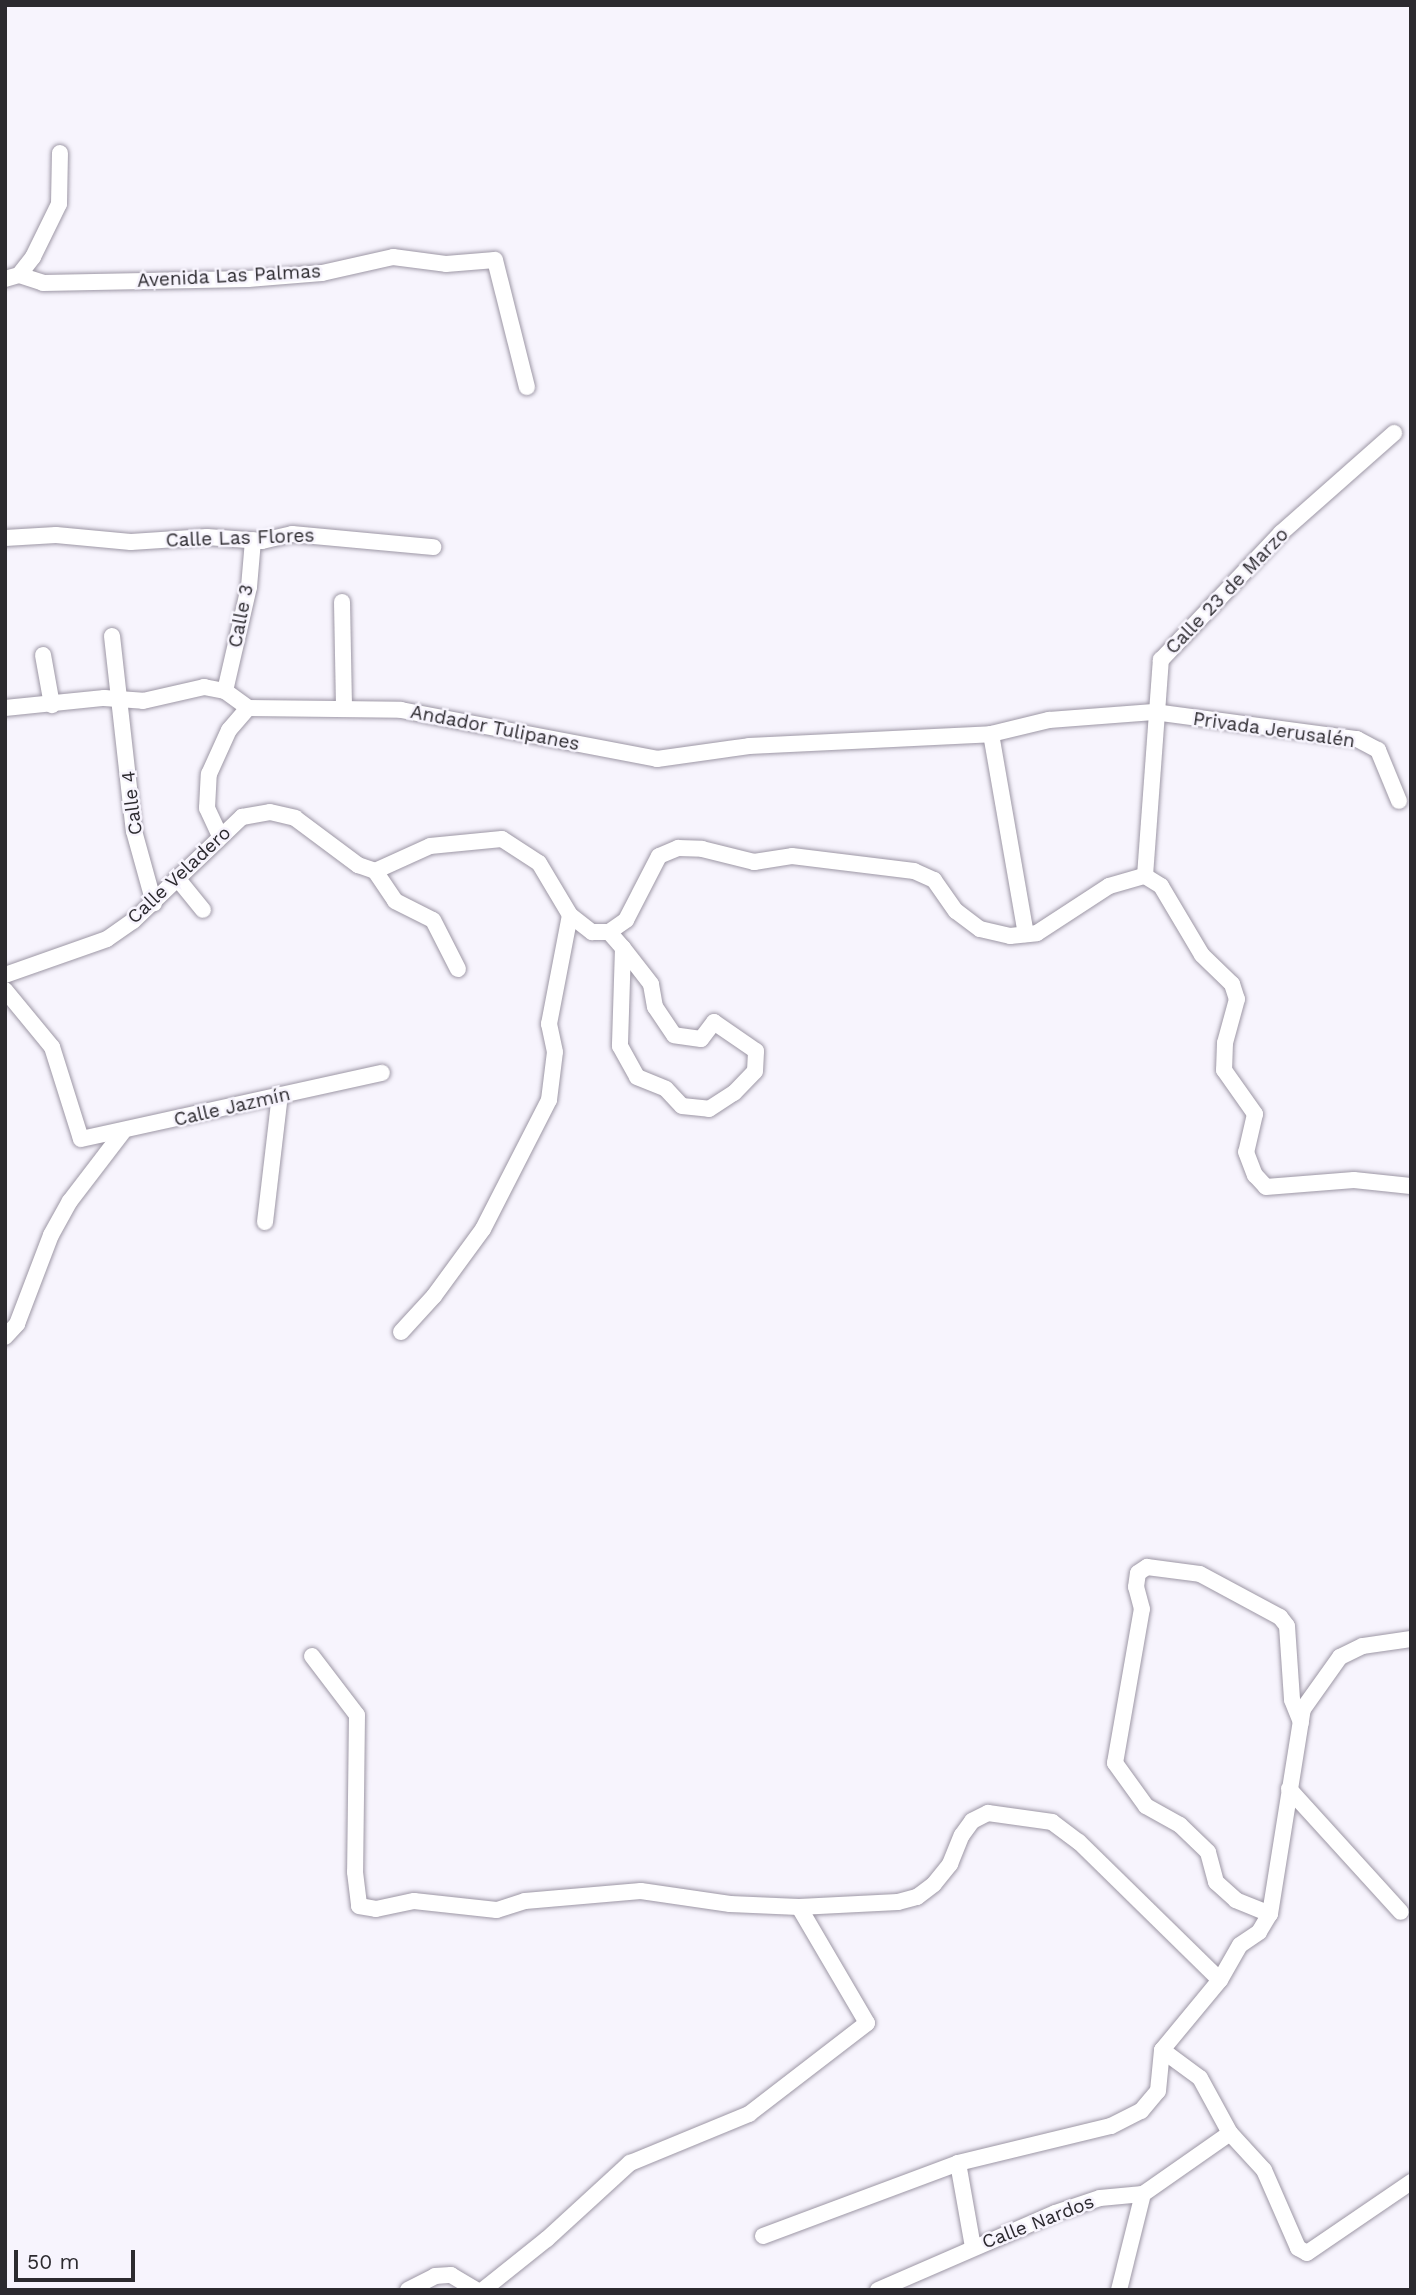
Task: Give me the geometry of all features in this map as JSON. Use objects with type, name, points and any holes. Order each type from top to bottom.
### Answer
[{"type":"street","points":[[12,277],[33,257],[59,204],[60,152]]},
{"type":"street","name":"Avenida Las Palmas","points":[[12,277],[43,284],[248,279],[322,273],[393,257],[446,264],[495,260],[527,387]]},
{"type":"street","name":"Calle 23 de Marzo","points":[[1145,876],[1154,712],[1161,694],[1161,660],[1281,533],[1394,433]]},
{"type":"street","name":"Calle Las Flores","points":[[5,538],[56,535],[131,542],[207,537],[253,540],[300,534],[433,547]]},
{"type":"street","name":"Calle 3","points":[[225,691],[248,587],[253,540]]},
{"type":"street","points":[[342,603],[344,708]]},
{"type":"street","name":"Calle 4","points":[[112,636],[134,831],[154,903]]},
{"type":"street","points":[[43,654],[52,705]]},
{"type":"street","points":[[5,708],[143,701],[204,687],[225,691],[248,708],[229,730],[209,774],[207,808],[220,836]]},
{"type":"street","name":"Andador Tulipanes","points":[[248,708],[401,710],[657,759],[749,746],[991,734],[1049,720],[1154,712]]},
{"type":"street","name":"Privada Jerusalén","points":[[1154,712],[1357,739],[1378,750],[1399,801]]},
{"type":"street","points":[[991,734],[1026,934]]},
{"type":"street","name":"Calle Veladero","points":[[5,975],[107,939],[154,903],[242,817],[270,811],[295,818],[358,865],[375,871]]},
{"type":"street","points":[[458,969],[433,920],[395,901],[375,871],[430,846],[502,839],[539,863],[570,915],[592,932],[609,932],[626,920],[659,856],[678,848],[702,849],[754,862],[792,856],[914,870],[934,880],[956,911],[980,929],[1010,936],[1026,934],[1064,919],[1109,886],[1145,876],[1161,886],[1202,955],[1232,984],[1237,999],[1225,1044],[1224,1069],[1255,1114],[1246,1152],[1255,1175],[1266,1187],[1354,1180],[1411,1186]]},
{"type":"street","points":[[177,878],[203,910]]},
{"type":"street","points":[[401,1332],[434,1296],[483,1229],[549,1100],[555,1052],[549,1024],[570,915]]},
{"type":"street","points":[[609,932],[623,948],[651,984],[655,1007],[674,1035],[701,1039],[714,1022],[757,1051],[755,1071],[734,1093],[709,1108],[682,1106],[666,1089],[637,1077],[620,1046],[623,948]]},
{"type":"street","name":"Calle Jazmín","points":[[5,990],[52,1047],[81,1139],[122,1133],[382,1073]]},
{"type":"street","points":[[265,1222],[280,1095]]},
{"type":"street","points":[[5,1338],[26,1305],[51,1235],[69,1201],[122,1133]]},
{"type":"street","points":[[1270,1914],[1236,1900],[1216,1882],[1202,1845],[1146,1805],[1115,1763],[1142,1609],[1136,1587],[1138,1573],[1147,1567],[1200,1574],[1280,1617],[1287,1626],[1292,1700],[1301,1722]]},
{"type":"street","points":[[763,2236],[958,2163],[1111,2126],[1141,2111],[1158,2091],[1163,2050],[1220,1980],[1240,1945],[1259,1932],[1270,1914],[1303,1709],[1322,1678],[1340,1657],[1363,1646],[1411,1639]]},
{"type":"street","points":[[312,1656],[357,1715],[355,1872],[359,1906],[376,1909],[414,1901],[497,1910],[525,1901],[641,1891],[730,1904],[799,1907],[898,1902],[917,1897],[950,1864],[972,1821],[988,1813],[1052,1822],[1079,1842],[1220,1980]]},
{"type":"street","points":[[1289,1789],[1401,1912]]},
{"type":"street","points":[[483,2290],[547,2239],[630,2163],[749,2114],[867,2023],[799,1907]]},
{"type":"street","points":[[1163,2050],[1200,2078],[1230,2133],[1264,2170],[1298,2248],[1307,2253],[1411,2182]]},
{"type":"street","name":"Calle Nardos","points":[[878,2290],[973,2247],[1088,2202],[1143,2194],[1230,2133]]},
{"type":"street","points":[[958,2163],[973,2247]]},
{"type":"street","points":[[1119,2290],[1143,2194]]},
{"type":"street","points":[[408,2290],[435,2276],[458,2277],[476,2290]]}]
